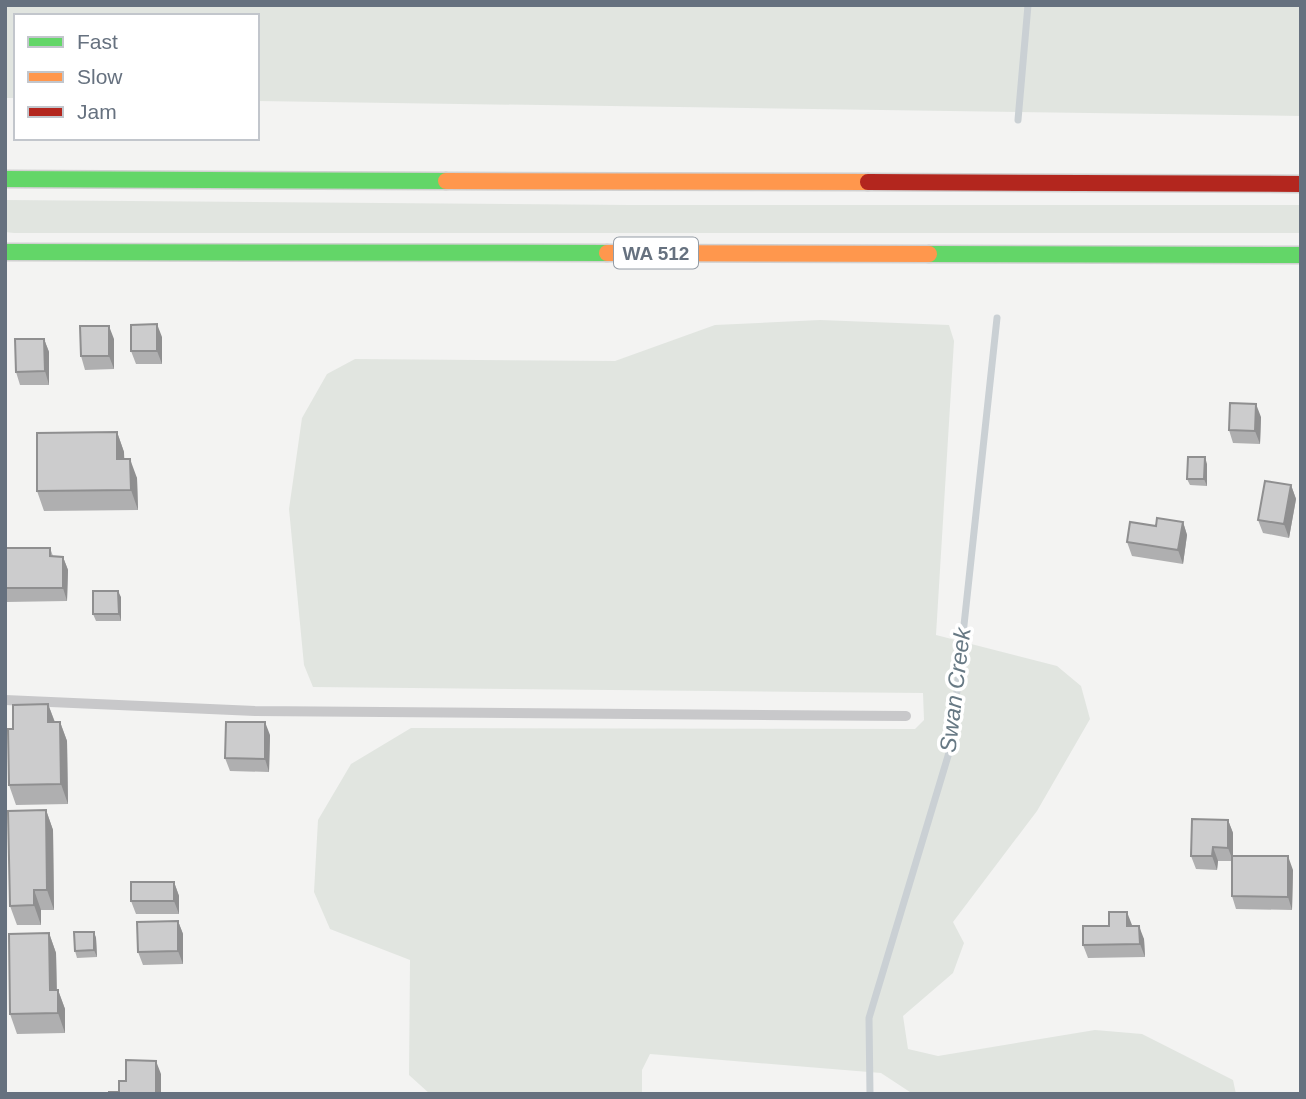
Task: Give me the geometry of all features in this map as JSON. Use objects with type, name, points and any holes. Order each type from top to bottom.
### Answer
[{"type":"highway","points":[[9,180],[1301,184]]},
{"type":"highway","name":"WA 512","points":[[8,252],[1301,255]]},
{"type":"lane","points":[[5,700],[256,711],[906,716]]},
{"type":"shaded area","points":[[5,5],[1301,5],[1301,116],[259,101],[259,14],[14,14],[14,98],[5,98]]},
{"type":"shaded area","points":[[5,200],[630,205],[1301,205],[1301,233],[14,233],[5,232]]},
{"type":"shaded area","points":[[820,320],[949,325],[954,341],[936,635],[1057,666],[1081,686],[1090,719],[1037,811],[953,922],[964,943],[953,973],[903,1016],[908,1049],[938,1056],[1095,1030],[1142,1034],[1233,1080],[1236,1094],[913,1094],[881,1073],[650,1054],[642,1070],[642,1094],[430,1094],[409,1075],[410,960],[330,929],[314,892],[318,820],[351,764],[411,728],[915,729],[924,720],[923,693],[313,687],[304,665],[289,509],[302,418],[327,374],[355,359],[615,361],[715,325]]},
{"type":"building","points":[[157,324],[157,351],[131,351],[131,325]]},
{"type":"building","points":[[80,326],[109,326],[109,356],[81,356]]},
{"type":"building","points":[[15,339],[44,339],[45,371],[16,372]]},
{"type":"building","points":[[1230,403],[1256,404],[1255,431],[1229,430]]},
{"type":"building","points":[[117,432],[117,459],[130,459],[131,490],[37,491],[37,433]]},
{"type":"building","points":[[1188,457],[1205,457],[1204,479],[1187,479]]},
{"type":"building","points":[[1265,481],[1291,485],[1284,524],[1258,520]]},
{"type":"building","points":[[1157,518],[1183,522],[1178,550],[1127,542],[1130,522],[1156,526]]},
{"type":"building","points":[[5,548],[50,548],[50,556],[63,557],[63,588],[5,588]]},
{"type":"building","points":[[93,591],[118,591],[119,614],[93,614]]},
{"type":"building","points":[[48,704],[48,722],[60,722],[61,784],[9,785],[8,729],[13,729],[13,705]]},
{"type":"building","points":[[226,722],[265,722],[265,759],[225,758]]},
{"type":"building","points":[[46,810],[47,890],[34,890],[34,905],[10,906],[8,811]]},
{"type":"building","points":[[1192,819],[1228,820],[1228,848],[1213,847],[1212,856],[1191,856]]},
{"type":"building","points":[[1232,856],[1288,856],[1288,897],[1232,896]]},
{"type":"building","points":[[131,882],[174,882],[174,901],[131,901]]},
{"type":"building","points":[[1109,912],[1127,912],[1127,926],[1139,926],[1140,944],[1083,945],[1083,926],[1109,926]]},
{"type":"building","points":[[178,921],[178,951],[138,952],[137,922]]},
{"type":"building","points":[[74,932],[94,932],[94,950],[75,951]]},
{"type":"building","points":[[49,933],[50,990],[58,990],[58,1013],[10,1014],[9,934]]},
{"type":"building","points":[[126,1060],[156,1061],[156,1094],[109,1094],[119,1092],[119,1081],[126,1081]]},
{"type":"waterway","name":"Swan Creek","points":[[1018,120],[1028,5]]},
{"type":"waterway","name":"Swan Creek","points":[[870,1094],[869,1018],[951,746],[997,318]]},
{"type":"traffic: fast","points":[[5,179],[446,181]]},
{"type":"traffic: fast","points":[[5,252],[607,253]]},
{"type":"traffic: fast","points":[[929,254],[1301,255]]},
{"type":"traffic: slow","points":[[446,181],[868,182]]},
{"type":"traffic: slow","points":[[607,253],[929,254]]},
{"type":"traffic: jam","points":[[868,182],[1301,184]]}]
